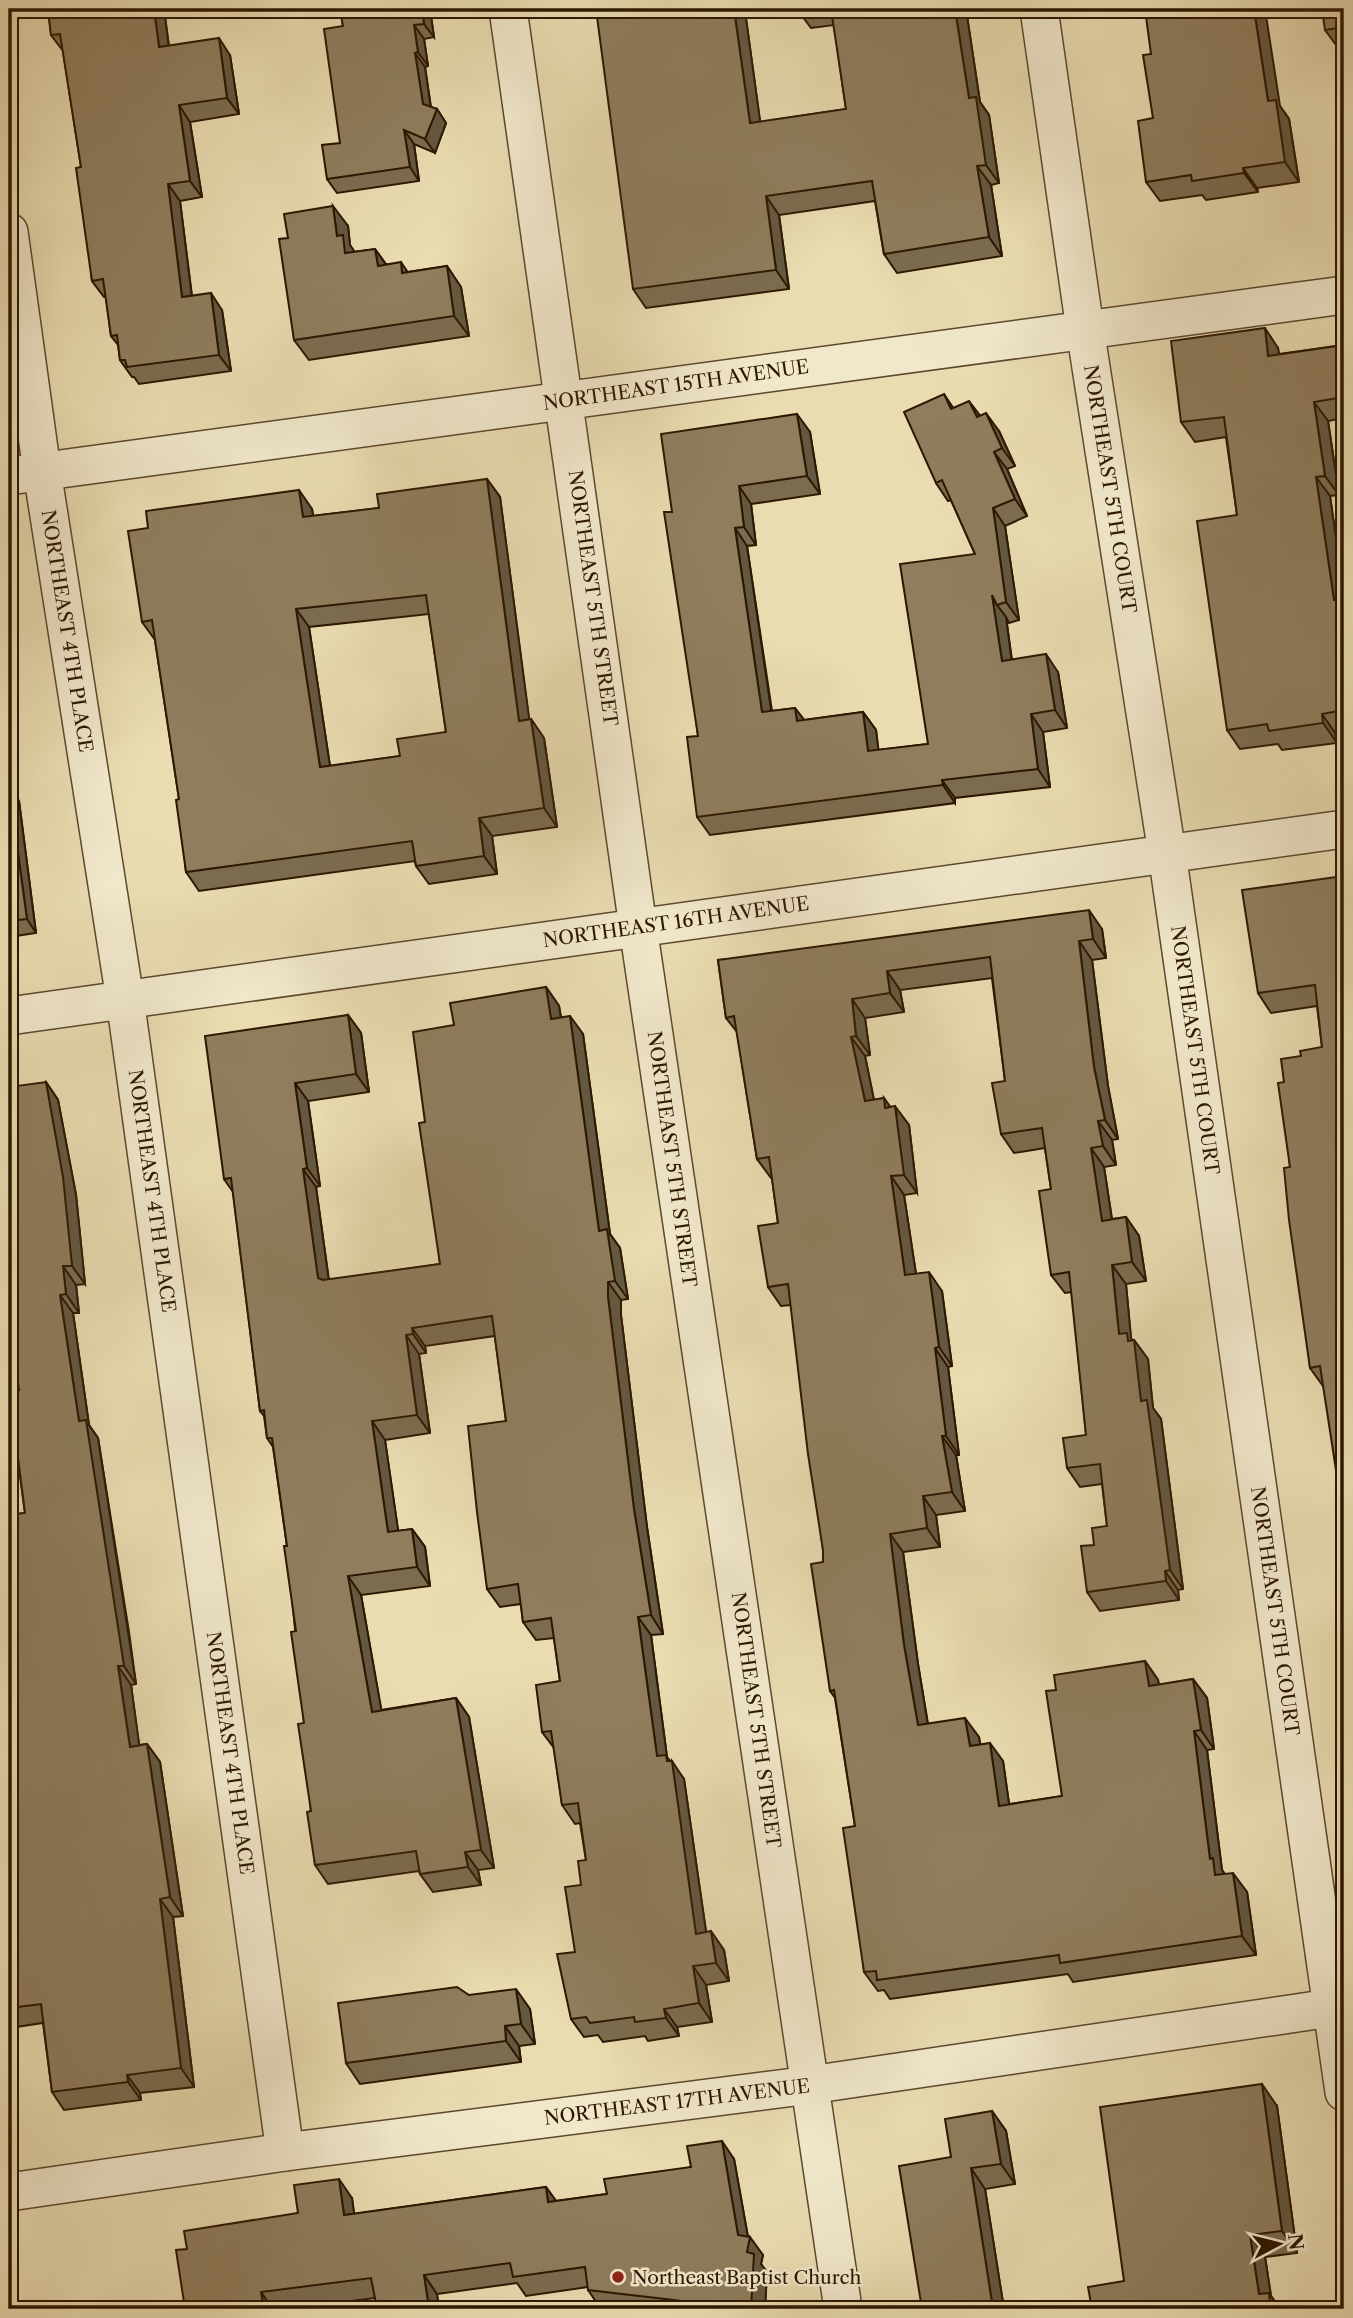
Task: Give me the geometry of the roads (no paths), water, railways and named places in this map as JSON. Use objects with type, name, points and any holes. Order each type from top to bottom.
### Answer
[{"type":"street","name":"NORTHEAST 5TH STREET","points":[[508,9],[638,927],[843,2309]]},
{"type":"street","name":"NORTHEAST 5TH COURT","points":[[1039,9],[1338,2007],[1344,2092]]},
{"type":"street","name":"NORTHEAST 4TH PLACE","points":[[9,232],[26,474],[125,999],[285,2152]]},
{"type":"street","name":"NORTHEAST 15TH AVENUE","points":[[26,474],[1344,295]]},
{"type":"street","name":"NORTHEAST 16TH AVENUE","points":[[9,1016],[1344,829]]},
{"type":"street","name":"NORTHEAST 17TH AVENUE","points":[[9,2192],[285,2152],[810,2085],[1338,2007]]},
{"type":"place","name":"Northeast Baptist Church","points":[[618,2277]]}]
